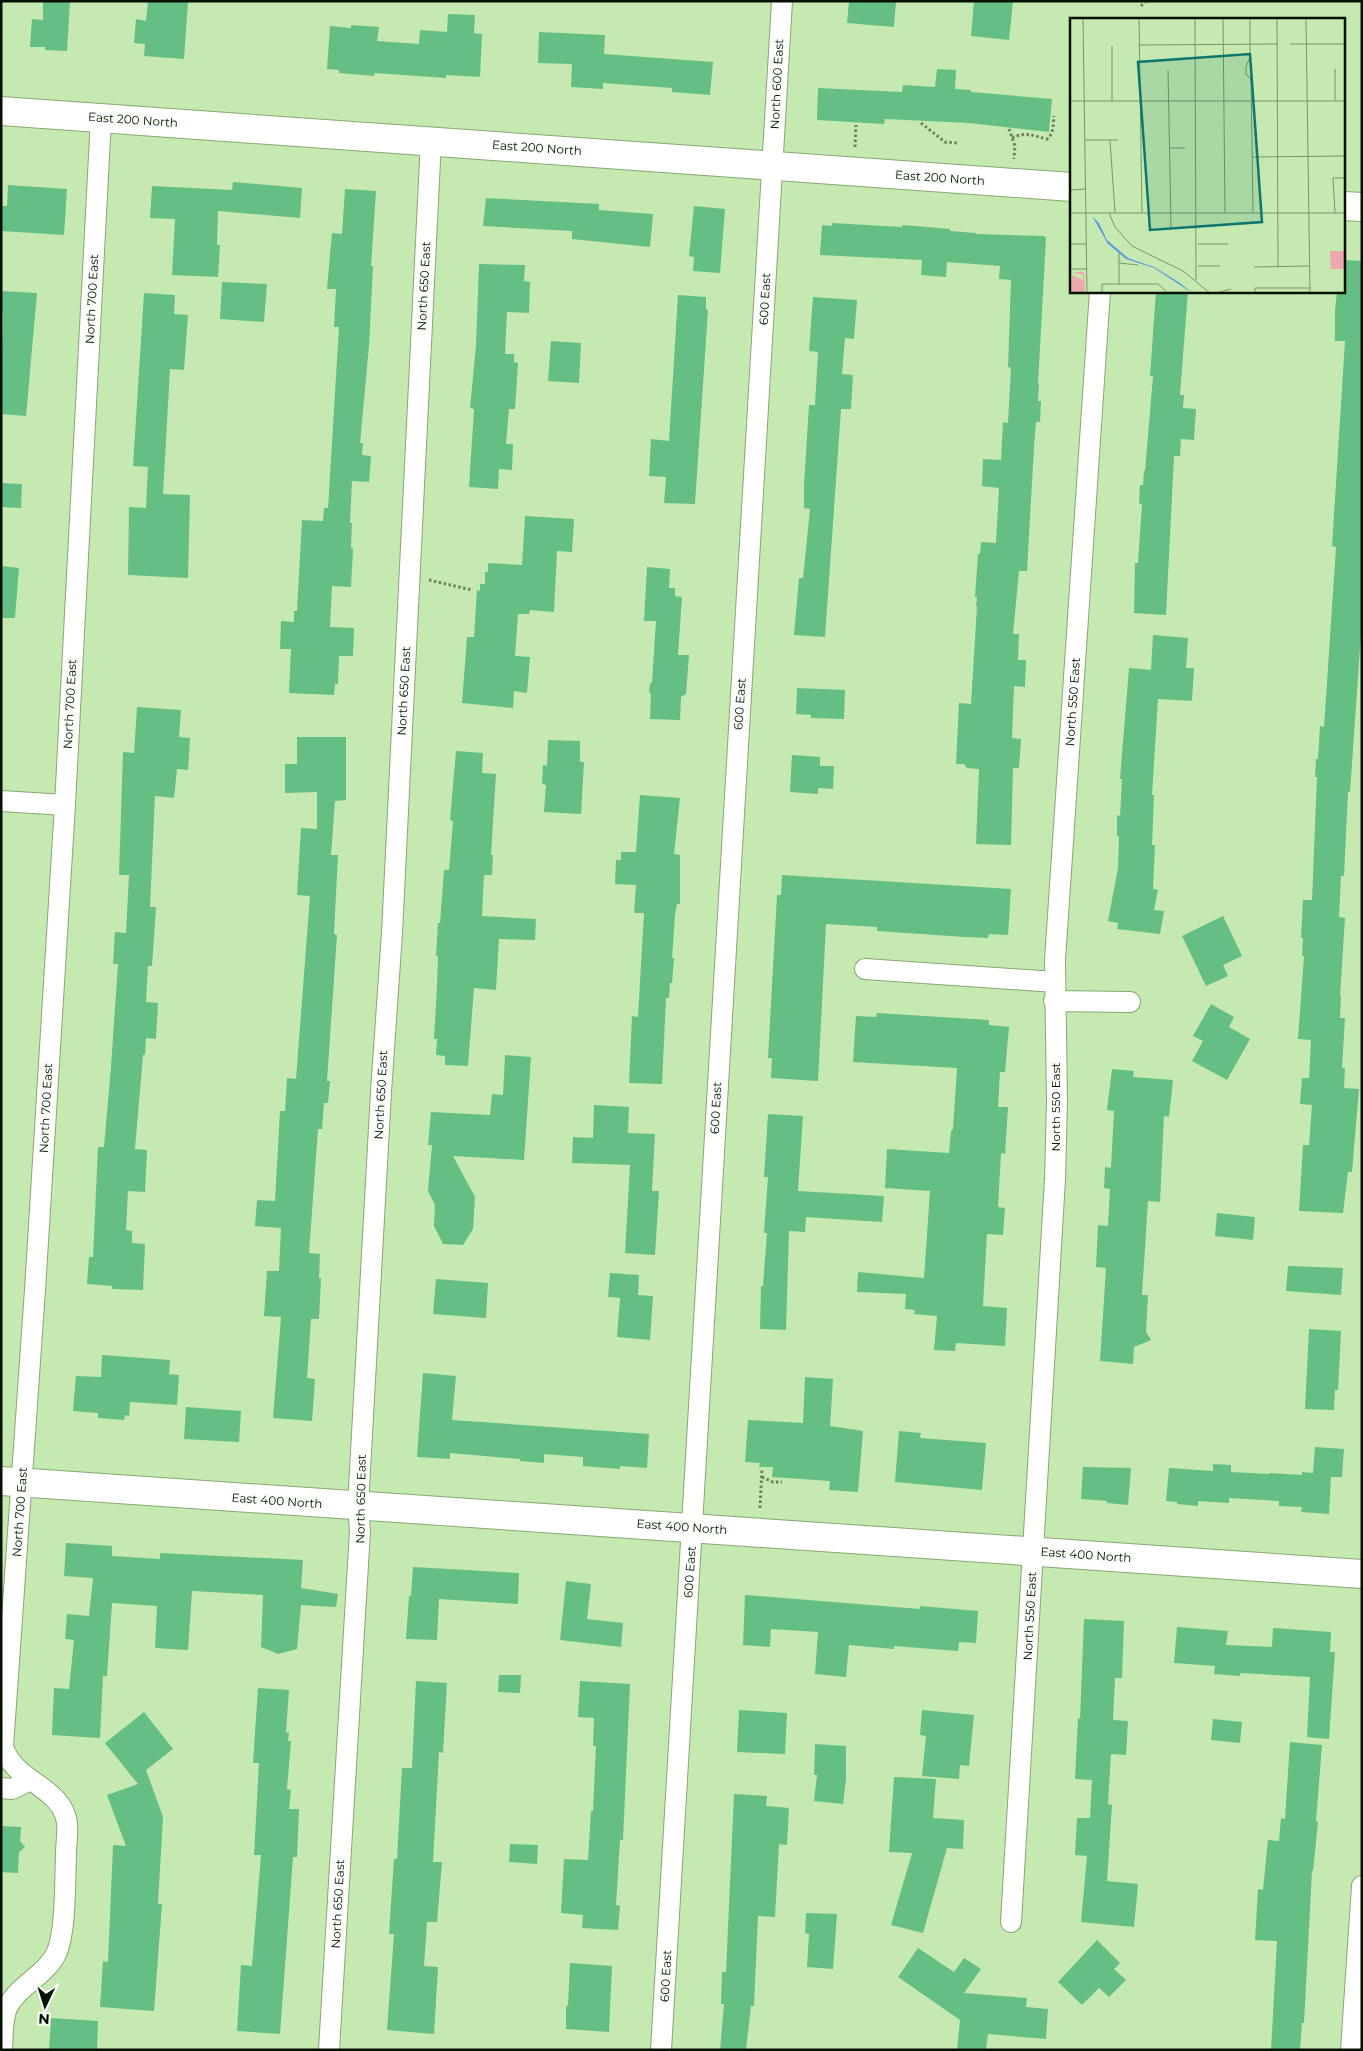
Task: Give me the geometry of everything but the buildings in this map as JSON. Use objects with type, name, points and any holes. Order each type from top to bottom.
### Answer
[{"type":"main road","name":"East 200 North","points":[[1,111],[1070,186]]},
{"type":"main road","points":[[1346,206],[1362,207]]},
{"type":"main road","name":"East 400 North","points":[[12,1482],[1362,1574]]},
{"type":"street","name":"North 600 East","points":[[772,166],[782,1]]},
{"type":"street","name":"North 700 East","points":[[2,2050],[8,1990],[49,1964],[57,1952],[64,1901],[67,1823],[62,1807],[55,1798],[14,1768],[3,1748],[12,1482],[65,805],[101,118]]},
{"type":"street","name":"North 650 East","points":[[329,2050],[360,1530],[358,1506],[381,1092],[392,933],[431,140]]},
{"type":"street","name":"600 East","points":[[661,2050],[772,166]]},
{"type":"street","name":"North 550 East","points":[[1011,1922],[1055,1179],[1057,1102],[1055,991],[1100,292]]},
{"type":"street","points":[[1,801],[65,805]]},
{"type":"street","points":[[864,969],[1055,991],[1130,1002]]},
{"type":"street","points":[[1,1788],[12,1789],[30,1780]]},
{"type":"street","points":[[1352,2050],[1362,1886]]},
{"type":"path","points":[[1141,6],[1146,1]]},
{"type":"path","points":[[1012,138],[1021,134],[1032,134],[1046,139],[1051,136],[1054,116]]},
{"type":"path","points":[[921,123],[945,142],[958,143]]},
{"type":"path","points":[[854,152],[856,125]]},
{"type":"path","points":[[1009,128],[1015,146],[1014,162]]},
{"type":"path","points":[[429,580],[472,590]]},
{"type":"path","points":[[760,1508],[762,1469]]},
{"type":"path","points":[[762,1477],[772,1482],[782,1482]]}]
